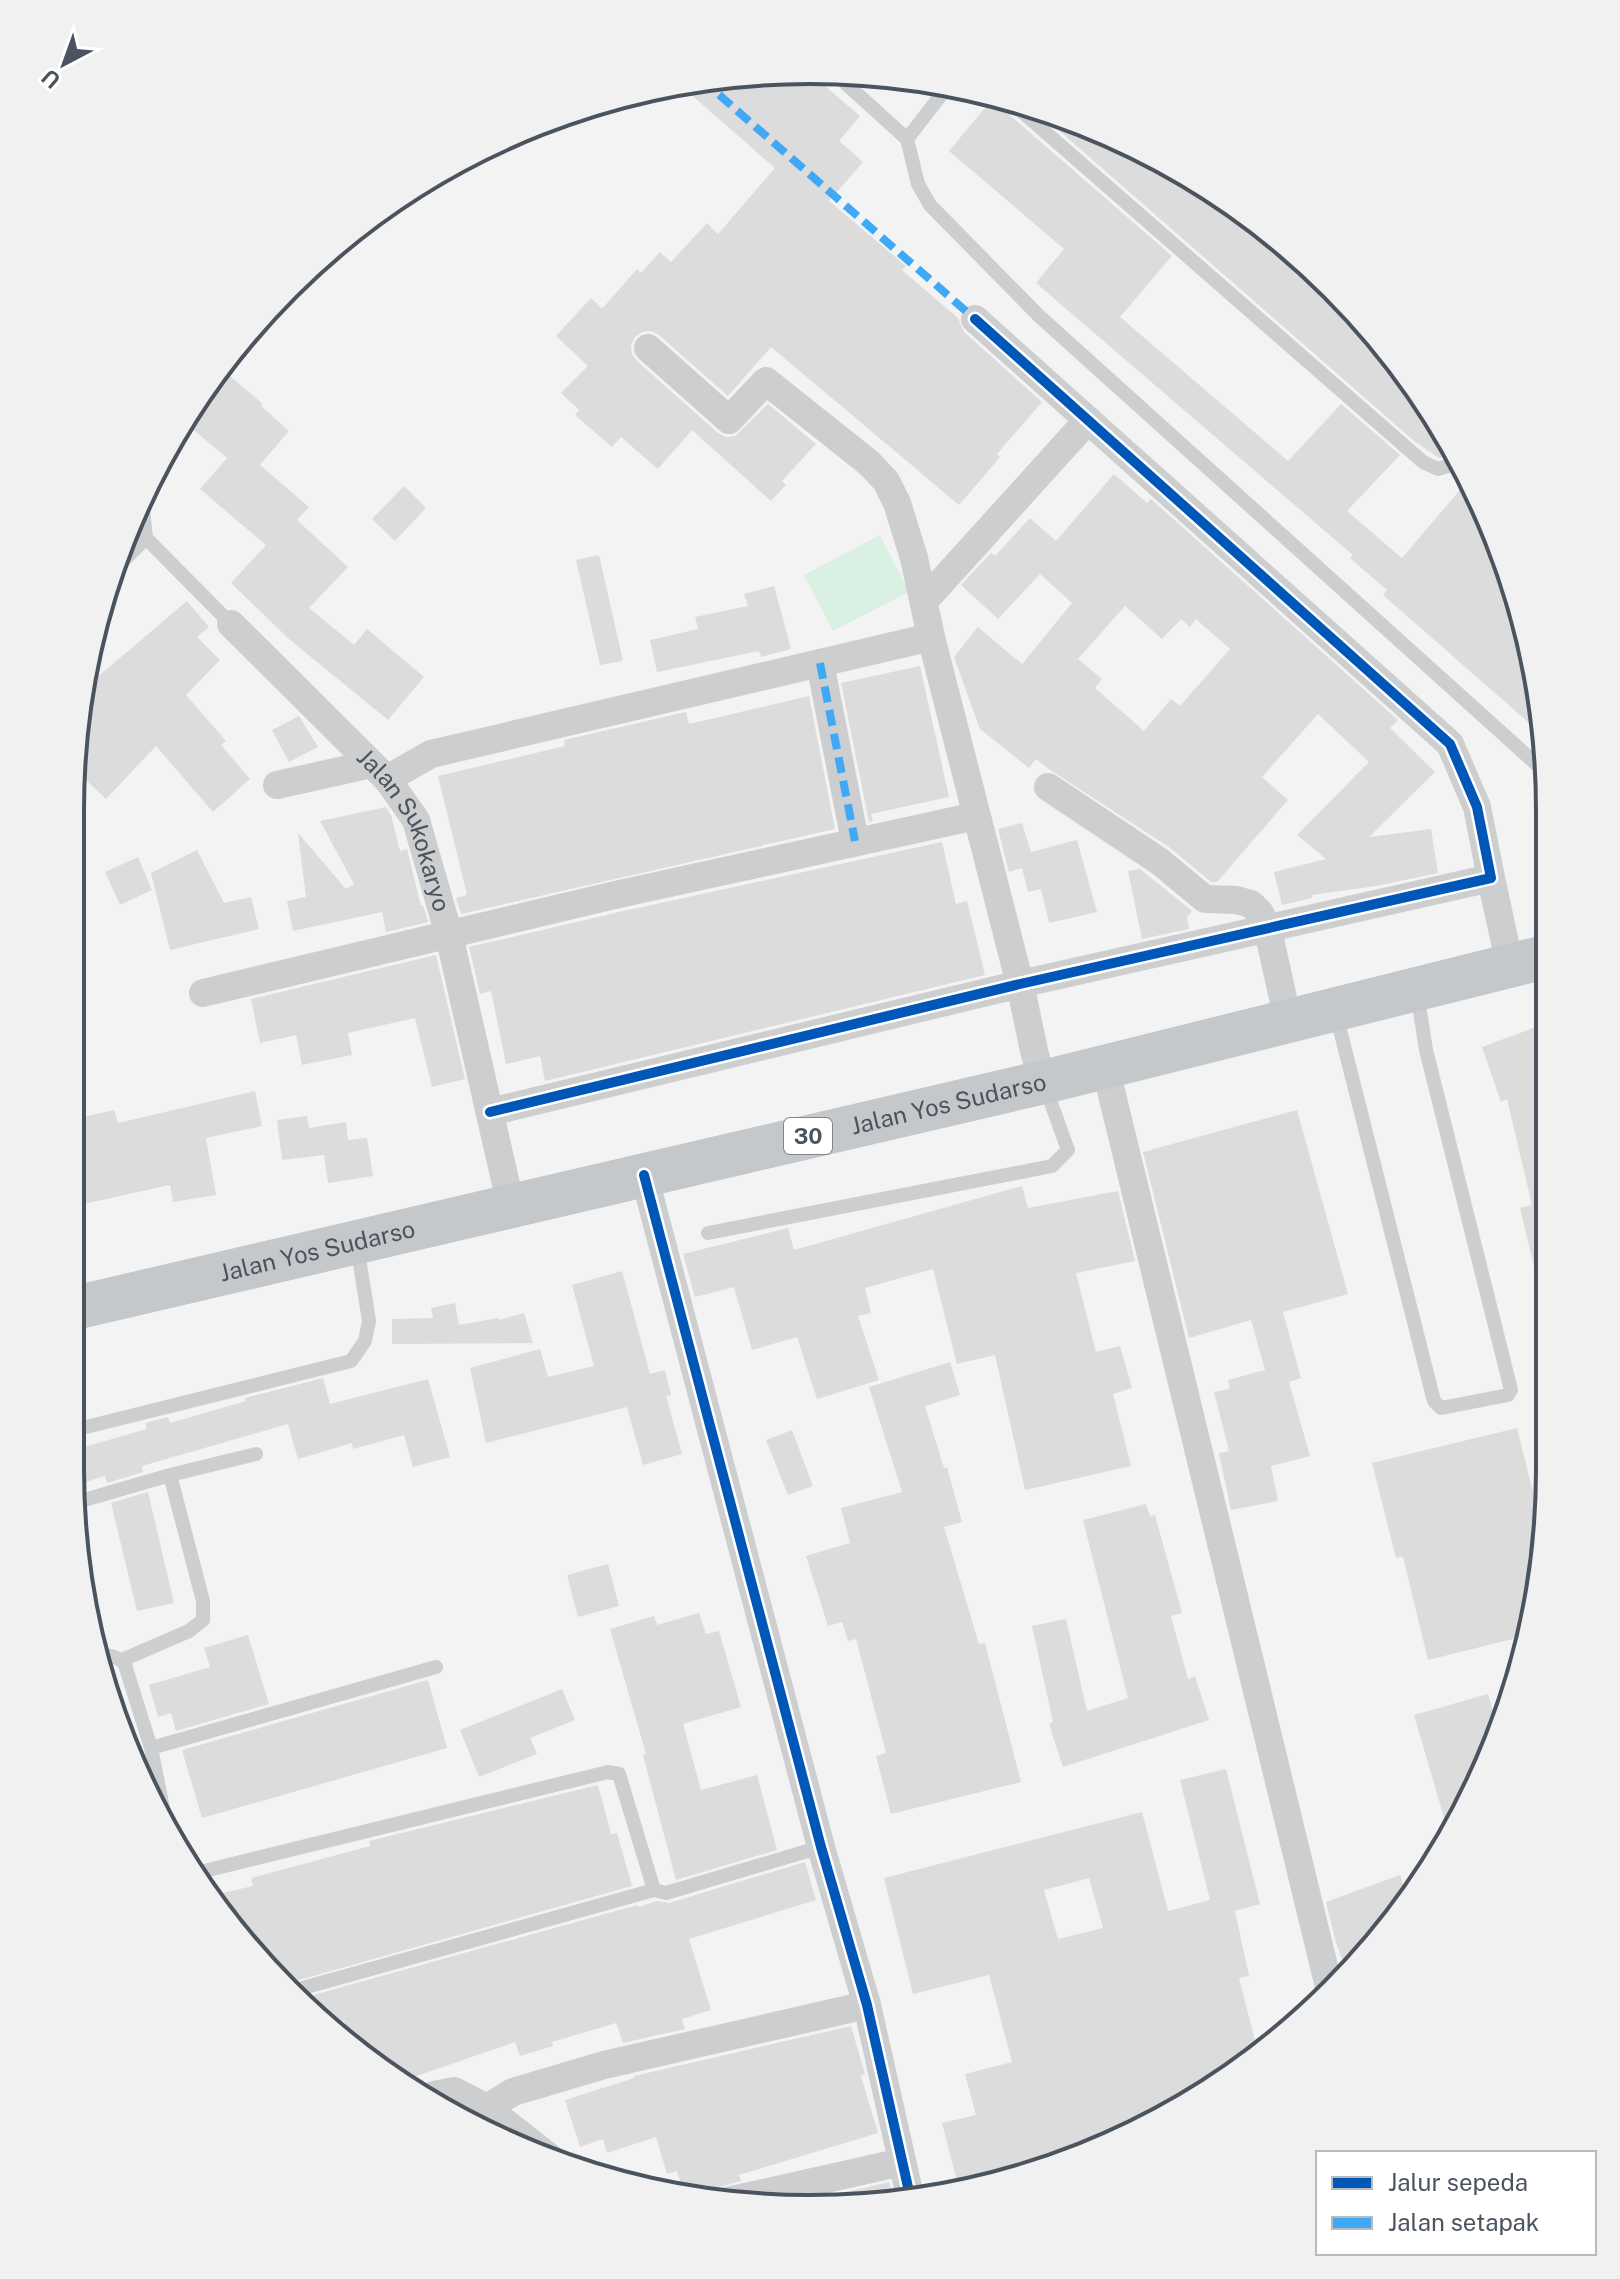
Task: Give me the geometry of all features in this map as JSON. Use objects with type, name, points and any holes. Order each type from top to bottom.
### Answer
[{"type":"highway","name":"Jalan Yos Sudarso","points":[[84,1306],[1044,1082],[1527,962]]},
{"type":"street","points":[[975,319],[1450,744],[1477,807],[1491,878],[1527,962]]},
{"type":"street","points":[[648,348],[729,420],[766,381],[869,463],[886,481],[897,503],[925,600],[931,637],[1044,1082]]},
{"type":"street","points":[[925,600],[1088,420]]},
{"type":"street","name":"Jalan Sukokaryo","points":[[231,624],[379,772],[416,820],[449,935],[511,1206]]},
{"type":"street","points":[[277,785],[379,772],[431,754],[931,637]]},
{"type":"street","points":[[820,663],[855,841]]},
{"type":"street","points":[[1048,787],[1159,861],[1205,899],[1251,904],[1260,913],[1268,930],[1288,1021]]},
{"type":"street","points":[[203,993],[855,841],[976,816]]},
{"type":"street","points":[[490,1112],[1020,984],[1491,878]]},
{"type":"street","points":[[1105,1066],[1327,1978]]},
{"type":"street","points":[[644,1175],[821,1847],[867,2005],[908,2188]]},
{"type":"street","points":[[487,2108],[513,2092],[604,2065],[867,2005]]},
{"type":"street","points":[[440,2094],[454,2091],[487,2108],[521,2135]]},
{"type":"street","points":[[763,2193],[902,2162]]},
{"type":"lane","points":[[848,86],[907,139],[918,184],[930,205],[1038,315],[1534,762]]},
{"type":"lane","points":[[907,139],[940,96]]},
{"type":"lane","points":[[1030,119],[1423,462],[1438,469],[1449,466]]},
{"type":"lane","points":[[132,552],[146,538],[144,521]]},
{"type":"lane","name":"Jalan Sukokaryo","points":[[146,538],[231,624]]},
{"type":"lane","points":[[1335,1009],[1434,1401],[1441,1408],[1508,1395],[1511,1390],[1426,1050],[1416,989]]},
{"type":"lane","points":[[708,1233],[1052,1166],[1068,1150],[1044,1082]]},
{"type":"lane","points":[[84,1428],[351,1361],[365,1341],[369,1321],[356,1241]]},
{"type":"lane","points":[[85,1500],[256,1454]]},
{"type":"lane","points":[[109,1657],[122,1660],[189,1631],[203,1620],[203,1601],[170,1475]]},
{"type":"lane","points":[[122,1660],[151,1748],[160,1791]]},
{"type":"lane","points":[[151,1748],[436,1667]]},
{"type":"lane","points":[[205,1871],[608,1772],[619,1774],[654,1890]]},
{"type":"lane","points":[[303,1988],[654,1890],[666,1893],[821,1847]]},
{"type":"green space","points":[[880,535],[909,592],[833,631],[804,575]]},
{"type":"building","points":[[823,85],[860,116],[839,141],[863,162],[829,201],[906,266],[902,270],[958,318],[964,332],[1042,402],[997,454],[1000,457],[959,505],[771,347],[728,396],[659,335],[651,331],[642,332],[631,345],[637,361],[718,433],[726,437],[735,436],[768,404],[816,444],[782,481],[786,485],[771,501],[692,430],[658,469],[621,437],[612,447],[575,415],[579,410],[561,393],[588,366],[556,336],[591,298],[602,309],[637,269],[641,273],[660,252],[671,262],[707,223],[718,234],[775,168],[691,94],[763,86]]},
{"type":"building","points":[[986,106],[1005,111],[1172,256],[1120,317],[1288,461],[1341,404],[1400,455],[1347,511],[1402,558],[1461,489],[1481,532],[1511,622],[1531,724],[1383,595],[1387,590],[1350,558],[1353,555],[1036,283],[1064,249],[949,151]]},
{"type":"building","points":[[1056,127],[1088,139],[1173,181],[1213,206],[1289,264],[1356,331],[1386,368],[1444,456],[1439,458],[1414,441]]},
{"type":"building","points":[[229,375],[289,431],[260,465],[309,507],[297,520],[348,567],[309,608],[354,645],[367,629],[424,677],[388,720],[289,639],[231,583],[266,545],[200,489],[227,458],[192,429]]},
{"type":"building","points":[[1114,474],[1147,503],[1151,499],[1398,720],[1390,728],[1435,772],[1369,837],[1431,829],[1438,873],[1312,895],[1312,898],[1282,905],[1274,872],[1326,859],[1297,835],[1369,762],[1318,714],[1262,777],[1288,800],[1217,882],[1211,882],[1169,847],[1036,759],[1029,768],[980,729],[954,657],[978,627],[1022,664],[1072,603],[1040,574],[998,619],[961,585],[991,553],[995,556],[1030,518],[1056,541]],"holes":[[[1125,606],[1162,639],[1181,619],[1190,627],[1196,619],[1230,649],[1180,706],[1171,699],[1144,731],[1095,688],[1102,679],[1078,659]]]},
{"type":"building","points":[[404,486],[426,508],[395,541],[372,519]]},
{"type":"building","points":[[599,555],[623,661],[600,665],[576,560]]},
{"type":"building","points":[[774,586],[791,649],[761,657],[759,651],[657,672],[650,640],[698,629],[695,617],[748,606],[744,594]]},
{"type":"building","points":[[187,601],[209,627],[197,637],[220,660],[186,695],[226,741],[221,745],[250,779],[213,812],[156,746],[106,799],[85,780],[96,678]]},
{"type":"building","points":[[920,666],[949,797],[871,814],[873,821],[869,822],[841,683]]},
{"type":"building","points":[[809,696],[835,829],[461,914],[456,898],[467,895],[438,776],[565,746],[564,740],[686,712],[689,724]]},
{"type":"building","points":[[299,716],[318,747],[289,762],[272,730]]},
{"type":"building","points":[[386,807],[400,851],[407,849],[428,922],[386,932],[382,912],[293,931],[287,901],[306,897],[298,833],[346,889],[354,884],[320,821]]},
{"type":"building","points":[[1022,823],[1031,852],[1077,840],[1097,912],[1049,923],[1041,889],[1028,892],[1022,868],[1009,872],[998,829]]},
{"type":"building","points":[[942,842],[956,904],[967,901],[985,975],[545,1081],[540,1056],[506,1064],[491,991],[480,994],[469,947]]},
{"type":"building","points":[[197,850],[224,903],[251,897],[259,929],[170,950],[151,873]]},
{"type":"building","points":[[138,857],[152,890],[120,905],[105,872]]},
{"type":"building","points":[[1140,869],[1192,911],[1187,917],[1189,929],[1142,939],[1128,871]]},
{"type":"building","points":[[436,955],[465,1079],[432,1087],[415,1018],[348,1033],[352,1055],[302,1065],[296,1035],[260,1043],[251,999]]},
{"type":"building","points":[[1536,1027],[1536,1275],[1520,1208],[1532,1205],[1507,1099],[1501,1102],[1482,1047]]},
{"type":"building","points":[[255,1091],[262,1126],[206,1138],[216,1195],[173,1202],[170,1185],[84,1204],[84,1117],[114,1110],[118,1123]]},
{"type":"building","points":[[1297,1110],[1348,1294],[1283,1312],[1301,1378],[1289,1382],[1310,1456],[1271,1466],[1278,1501],[1231,1510],[1219,1453],[1229,1451],[1214,1392],[1230,1389],[1228,1380],[1265,1370],[1251,1320],[1189,1338],[1143,1152]]},
{"type":"building","points":[[307,1116],[309,1128],[346,1122],[348,1140],[367,1138],[373,1176],[328,1183],[324,1155],[282,1160],[277,1120]]},
{"type":"building","points":[[1022,1186],[1028,1208],[1118,1191],[1135,1261],[1076,1273],[1096,1352],[1120,1346],[1132,1388],[1113,1394],[1131,1466],[1025,1490],[995,1355],[957,1364],[933,1269],[865,1288],[871,1313],[858,1316],[879,1380],[817,1399],[797,1337],[752,1350],[734,1287],[695,1297],[683,1254],[788,1228],[794,1250]]},
{"type":"building","points":[[622,1271],[650,1374],[665,1370],[671,1395],[666,1396],[682,1454],[643,1465],[627,1407],[486,1443],[470,1368],[540,1349],[548,1377],[594,1366],[572,1285]]},
{"type":"building","points":[[455,1303],[459,1325],[524,1313],[533,1343],[392,1344],[392,1319],[433,1318],[431,1308]]},
{"type":"building","points":[[950,1362],[960,1395],[925,1406],[944,1468],[947,1467],[962,1522],[944,1527],[979,1644],[985,1643],[1021,1782],[891,1814],[876,1756],[886,1753],[856,1639],[848,1641],[842,1622],[828,1626],[806,1556],[850,1543],[841,1508],[902,1492],[869,1387]]},
{"type":"building","points":[[323,1378],[330,1404],[428,1379],[450,1457],[413,1467],[404,1435],[353,1449],[352,1443],[298,1459],[288,1424],[142,1466],[143,1472],[107,1483],[105,1476],[85,1482],[84,1447],[147,1429],[145,1423],[168,1417],[170,1423],[246,1401],[245,1398]]},
{"type":"building","points":[[1517,1428],[1535,1499],[1530,1564],[1515,1638],[1428,1660],[1403,1557],[1396,1558],[1372,1463]]},
{"type":"building","points":[[792,1430],[813,1486],[788,1495],[766,1440]]},
{"type":"building","points":[[148,1492],[174,1603],[137,1611],[111,1503]]},
{"type":"building","points":[[1146,1504],[1150,1516],[1155,1515],[1182,1613],[1171,1616],[1188,1679],[1195,1676],[1209,1720],[1063,1767],[1049,1724],[1053,1722],[1032,1626],[1066,1619],[1087,1711],[1128,1698],[1083,1520]]},
{"type":"building","points":[[608,1564],[619,1606],[578,1617],[567,1575]]},
{"type":"building","points":[[699,1613],[706,1634],[719,1631],[741,1707],[683,1724],[701,1790],[757,1775],[777,1850],[676,1880],[643,1755],[646,1754],[610,1629],[654,1616],[657,1625]]},
{"type":"building","points":[[248,1635],[269,1704],[176,1731],[171,1713],[158,1717],[149,1685],[210,1667],[204,1648]]},
{"type":"building","points":[[428,1680],[447,1748],[202,1818],[182,1750]]},
{"type":"building","points":[[562,1689],[575,1720],[530,1738],[537,1754],[479,1777],[460,1730]]},
{"type":"building","points":[[1488,1694],[1493,1713],[1481,1747],[1445,1821],[1414,1715]]},
{"type":"building","points":[[1226,1769],[1260,1904],[1235,1911],[1249,1976],[1239,1978],[1255,2042],[1173,2098],[1088,2140],[998,2170],[957,2180],[942,2123],[976,2115],[965,2074],[1012,2062],[989,1975],[913,1994],[884,1878],[1142,1812],[1168,1911],[1210,1900],[1180,1780]],"holes":[[[1089,1878],[1103,1928],[1058,1939],[1044,1890]]]},
{"type":"building","points":[[598,1785],[611,1834],[617,1833],[632,1886],[296,1981],[264,1948],[221,1893],[253,1886],[251,1878],[370,1846],[369,1841]]},
{"type":"building","points":[[805,1862],[816,1900],[689,1939],[711,2010],[682,2019],[685,2029],[623,2043],[616,2023],[552,2042],[553,2046],[520,2056],[515,2042],[414,2077],[368,2045],[346,2027],[344,2021],[340,2022],[311,1996],[637,1905],[657,1901],[669,1903]]},
{"type":"building","points":[[1400,1875],[1404,1886],[1343,1962],[1326,1902]]},
{"type":"building","points":[[851,2026],[865,2074],[861,2076],[878,2133],[739,2175],[741,2181],[713,2189],[681,2183],[677,2171],[667,2174],[656,2137],[607,2153],[603,2139],[580,2147],[565,2100],[634,2076]]},
{"type":"building","points":[[889,2182],[891,2190],[857,2193],[838,2194]]},
{"type":"marked path","points":[[714,90],[975,319]]},
{"type":"marked path","points":[[820,663],[855,841]]},
{"type":"cycle path","points":[[490,1112],[1020,984],[1491,878],[1477,807],[1450,744],[975,319]]},
{"type":"cycle path","points":[[644,1175],[821,1847],[867,2005],[908,2188]]}]
